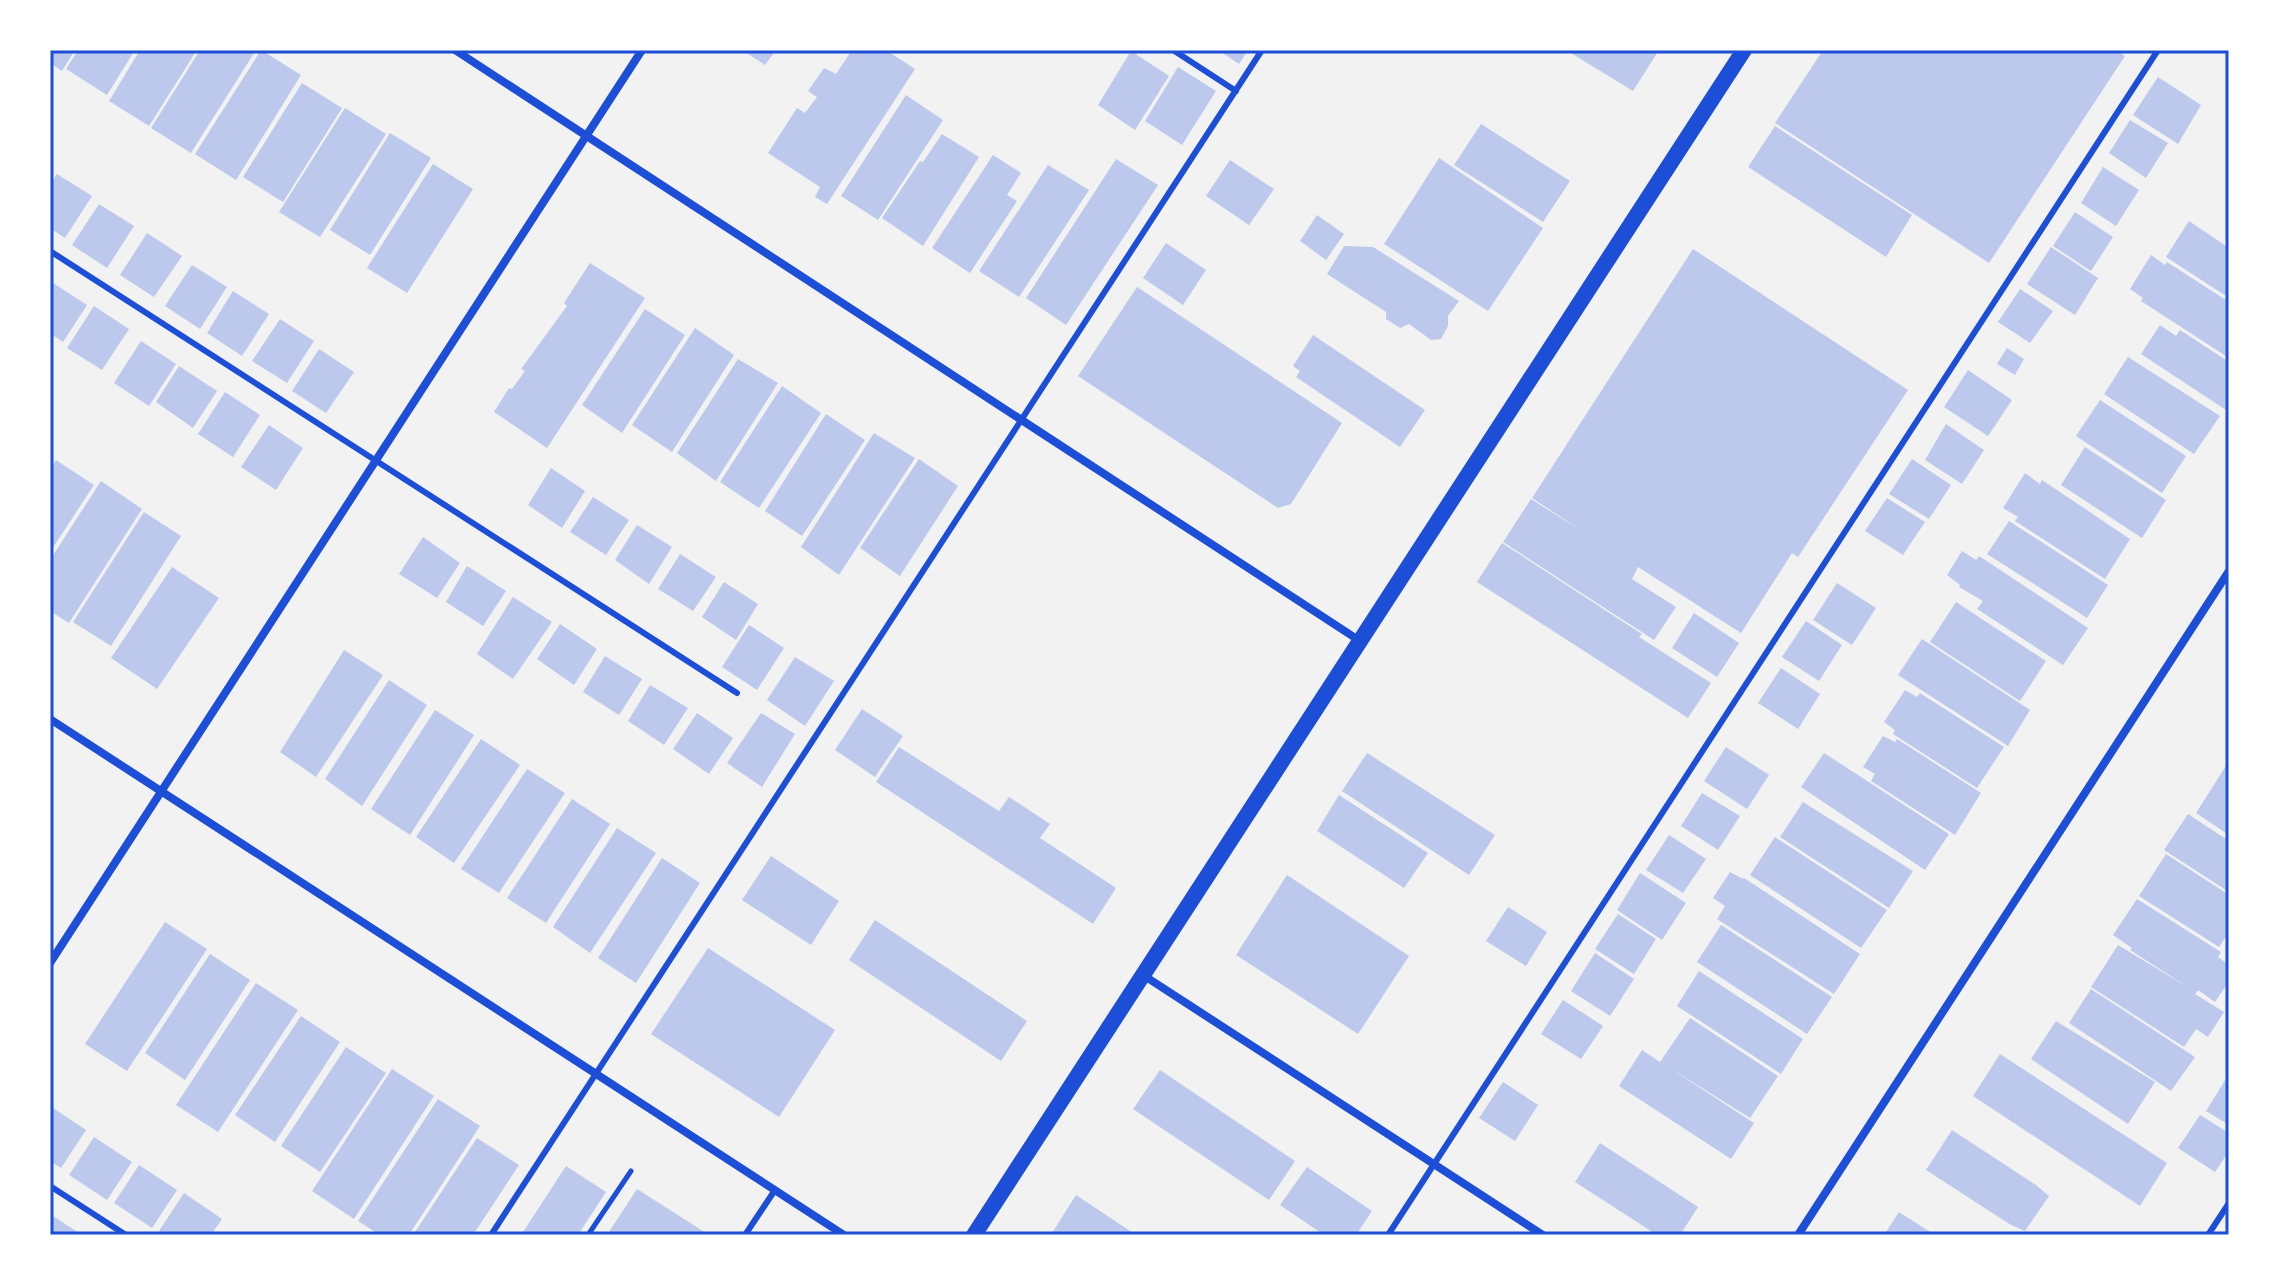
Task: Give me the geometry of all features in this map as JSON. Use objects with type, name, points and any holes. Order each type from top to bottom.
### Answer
[{"type":"main road","points":[[974,1235],[1744,50]]},
{"type":"street","points":[[455,50],[1360,641]]},
{"type":"street","points":[[50,963],[642,50]]},
{"type":"street","points":[[1798,1235],[2229,571]]},
{"type":"street","points":[[50,719],[844,1235]]},
{"type":"street","points":[[1143,975],[1543,1235]]},
{"type":"lane","points":[[1173,50],[1236,91]]},
{"type":"lane","points":[[491,1235],[1262,50]]},
{"type":"lane","points":[[1388,1235],[2158,50]]},
{"type":"lane","points":[[50,251],[737,693]]},
{"type":"lane","points":[[50,1186],[126,1235]]},
{"type":"lane","points":[[745,1235],[775,1190]]},
{"type":"lane","points":[[2208,1235],[2229,1203]]},
{"type":"path","points":[[588,1235],[631,1171]]},
{"type":"building","points":[[50,50],[75,50],[62,71],[50,63]]},
{"type":"building","points":[[78,50],[135,50],[107,95],[66,69]]},
{"type":"building","points":[[140,50],[197,50],[149,126],[109,101]]},
{"type":"building","points":[[200,50],[256,50],[191,153],[151,128]]},
{"type":"building","points":[[261,50],[301,75],[236,180],[195,154]]},
{"type":"building","points":[[742,50],[776,50],[765,65]]},
{"type":"building","points":[[852,50],[886,50],[915,69],[827,204],[815,197],[820,187],[768,153],[797,108],[805,113],[817,97],[808,91],[824,68],[836,74]]},
{"type":"building","points":[[1218,50],[1248,50],[1239,64]]},
{"type":"building","points":[[1566,50],[1659,50],[1633,91]]},
{"type":"building","points":[[1823,50],[2116,50],[2125,56],[1989,263],[1775,123]]},
{"type":"building","points":[[1131,51],[1169,76],[1135,130],[1098,105]]},
{"type":"building","points":[[1178,67],[1216,91],[1182,145],[1145,121]]},
{"type":"building","points":[[2158,77],[2201,105],[2178,144],[2133,115]]},
{"type":"building","points":[[302,83],[342,108],[283,202],[243,177]]},
{"type":"building","points":[[906,95],[943,120],[878,220],[841,196]]},
{"type":"building","points":[[345,108],[386,134],[320,237],[279,212]]},
{"type":"building","points":[[2130,120],[2168,143],[2146,178],[2109,153]]},
{"type":"building","points":[[1481,124],[1570,181],[1543,222],[1454,165]]},
{"type":"building","points":[[1775,126],[1912,215],[1886,257],[1748,167]]},
{"type":"building","points":[[390,133],[431,158],[370,255],[330,230]]},
{"type":"building","points":[[942,134],[979,157],[923,246],[882,218]]},
{"type":"building","points":[[993,155],[1021,173],[1007,195],[1017,201],[970,273],[932,248]]},
{"type":"building","points":[[1439,158],[1543,228],[1488,311],[1384,244]]},
{"type":"building","points":[[1116,159],[1158,185],[1066,325],[1026,298]]},
{"type":"building","points":[[1230,160],[1274,189],[1249,225],[1206,196]]},
{"type":"building","points":[[433,164],[473,189],[407,293],[367,268]]},
{"type":"building","points":[[1048,165],[1089,190],[1019,297],[979,271]]},
{"type":"building","points":[[2103,167],[2139,190],[2116,226],[2081,203]]},
{"type":"building","points":[[57,174],[92,196],[65,238],[50,228],[50,185]]},
{"type":"building","points":[[99,204],[134,226],[107,268],[72,245]]},
{"type":"building","points":[[2075,212],[2113,237],[2091,271],[2053,246]]},
{"type":"building","points":[[1317,215],[1344,234],[1326,260],[1300,241]]},
{"type":"building","points":[[2189,221],[2229,248],[2229,298],[2166,257]]},
{"type":"building","points":[[147,233],[182,256],[154,297],[120,275]]},
{"type":"building","points":[[1166,243],[1206,270],[1183,305],[1143,278]]},
{"type":"building","points":[[1344,246],[1373,247],[1459,301],[1448,316],[1448,326],[1441,339],[1431,340],[1409,324],[1400,328],[1386,319],[1386,312],[1327,274]]},
{"type":"building","points":[[2051,247],[2098,278],[2075,315],[2027,284]]},
{"type":"building","points":[[1693,249],[1908,390],[1798,557],[1792,553],[1741,633],[1638,567],[1632,579],[1676,607],[1654,640],[1503,542],[1531,499],[1585,533],[1532,498]]},
{"type":"building","points":[[2151,255],[2229,302],[2229,358],[2141,301],[2143,298],[2130,289]]},
{"type":"building","points":[[590,263],[645,298],[547,448],[494,412],[567,306],[564,303]]},
{"type":"building","points":[[192,265],[227,287],[200,329],[165,306]]},
{"type":"building","points":[[50,281],[87,305],[63,342],[50,333]]},
{"type":"building","points":[[1137,287],[1342,423],[1291,504],[1278,508],[1078,376]]},
{"type":"building","points":[[2020,289],[2053,311],[2030,343],[1998,322]]},
{"type":"building","points":[[233,291],[269,314],[242,356],[207,333]]},
{"type":"building","points":[[94,306],[129,329],[102,370],[67,348]]},
{"type":"building","points":[[645,309],[685,335],[622,433],[582,405]]},
{"type":"building","points":[[280,319],[314,341],[287,383],[252,361]]},
{"type":"building","points":[[2160,325],[2176,336],[2180,330],[2229,362],[2229,405],[2226,410],[2141,354]]},
{"type":"building","points":[[695,328],[734,355],[672,452],[632,425]]},
{"type":"building","points":[[1313,335],[1425,410],[1400,447],[1296,377],[1300,371],[1293,366]]},
{"type":"building","points":[[141,341],[176,364],[149,406],[114,383]]},
{"type":"building","points":[[2007,348],[2024,359],[2015,375],[1997,364]]},
{"type":"building","points":[[319,349],[354,372],[326,413],[292,391]]},
{"type":"building","points":[[2128,357],[2220,416],[2194,454],[2104,394]]},
{"type":"building","points":[[738,359],[778,383],[716,481],[677,453]]},
{"type":"building","points":[[179,366],[217,391],[193,428],[156,402]]},
{"type":"building","points":[[1968,370],[2012,400],[1988,436],[1944,407]]},
{"type":"building","points":[[782,386],[821,413],[759,508],[720,482]]},
{"type":"building","points":[[225,392],[260,415],[233,457],[198,434]]},
{"type":"building","points":[[2100,400],[2186,456],[2162,493],[2076,436]]},
{"type":"building","points":[[826,414],[865,440],[802,536],[765,511]]},
{"type":"building","points":[[1946,424],[1984,450],[1962,484],[1925,460]]},
{"type":"building","points":[[269,425],[303,448],[276,490],[241,467]]},
{"type":"building","points":[[874,433],[915,458],[839,575],[801,547]]},
{"type":"building","points":[[2085,447],[2166,500],[2142,538],[2061,485]]},
{"type":"building","points":[[919,459],[958,486],[900,576],[860,548]]},
{"type":"building","points":[[1912,459],[1951,485],[1929,519],[1889,494]]},
{"type":"building","points":[[56,460],[94,485],[50,552],[50,470]]},
{"type":"building","points":[[551,468],[585,491],[562,528],[528,505]]},
{"type":"building","points":[[2025,473],[2040,484],[2042,480],[2130,539],[2105,579],[2015,521],[2018,517],[2003,508]]},
{"type":"building","points":[[101,481],[142,509],[69,623],[50,611],[50,560]]},
{"type":"building","points":[[593,497],[629,520],[606,555],[570,532]]},
{"type":"building","points":[[1887,498],[1925,522],[1903,555],[1865,531]]},
{"type":"building","points":[[144,512],[181,536],[111,646],[73,622]]},
{"type":"building","points":[[2009,521],[2108,585],[2087,618],[1987,554]]},
{"type":"building","points":[[637,525],[672,547],[649,584],[615,560]]},
{"type":"building","points":[[423,537],[460,563],[437,598],[399,574]]},
{"type":"building","points":[[1502,543],[1711,683],[1688,718],[1477,582]]},
{"type":"building","points":[[1962,551],[1976,560],[1979,556],[2088,628],[2063,665],[1977,609],[1983,601],[1959,587],[1947,575]]},
{"type":"building","points":[[680,554],[716,577],[693,611],[658,589]]},
{"type":"building","points":[[467,566],[506,591],[483,626],[446,602]]},
{"type":"building","points":[[172,567],[219,598],[157,689],[111,658]]},
{"type":"building","points":[[724,582],[758,604],[736,640],[702,617]]},
{"type":"building","points":[[1837,583],[1876,608],[1852,645],[1813,620]]},
{"type":"building","points":[[513,597],[552,622],[513,679],[477,654]]},
{"type":"building","points":[[1956,602],[2046,661],[2020,701],[1930,642]]},
{"type":"building","points":[[1694,613],[1739,643],[1717,677],[1672,648]]},
{"type":"building","points":[[1806,621],[1842,645],[1819,681],[1782,657]]},
{"type":"building","points":[[560,624],[597,649],[574,685],[537,659]]},
{"type":"building","points":[[749,625],[784,648],[757,690],[722,667]]},
{"type":"building","points":[[1922,639],[2030,710],[2008,746],[1898,675]]},
{"type":"building","points":[[344,650],[383,675],[316,777],[280,752]]},
{"type":"building","points":[[605,656],[642,679],[619,715],[583,692]]},
{"type":"building","points":[[795,657],[834,681],[805,726],[767,700]]},
{"type":"building","points":[[1781,668],[1820,694],[1798,729],[1758,703]]},
{"type":"building","points":[[389,680],[427,705],[362,806],[325,779]]},
{"type":"building","points":[[650,685],[688,708],[664,745],[628,721]]},
{"type":"building","points":[[1905,690],[1917,697],[1920,693],[2004,747],[1977,788],[1893,734],[1895,730],[1884,722]]},
{"type":"building","points":[[862,709],[903,736],[875,777],[835,750]]},
{"type":"building","points":[[435,710],[474,735],[410,835],[371,809]]},
{"type":"building","points":[[697,713],[733,738],[709,774],[673,749]]},
{"type":"building","points":[[761,713],[795,734],[762,787],[727,763]]},
{"type":"building","points":[[1883,736],[1895,742],[1897,739],[1981,793],[1955,835],[1871,781],[1875,774],[1863,767]]},
{"type":"building","points":[[481,739],[520,765],[454,863],[416,837]]},
{"type":"building","points":[[899,747],[999,811],[1009,797],[1050,824],[1040,838],[1116,888],[1093,924],[876,782]]},
{"type":"building","points":[[1726,747],[1769,775],[1747,809],[1704,781]]},
{"type":"building","points":[[1367,753],[1495,835],[1469,875],[1342,791]]},
{"type":"building","points":[[1824,753],[1949,834],[1925,870],[1801,787]]},
{"type":"building","points":[[2229,761],[2229,835],[2196,813]]},
{"type":"building","points":[[527,769],[565,793],[499,893],[461,869]]},
{"type":"building","points":[[1702,793],[1740,816],[1718,850],[1681,826]]},
{"type":"building","points":[[1339,795],[1428,853],[1404,888],[1317,831]]},
{"type":"building","points":[[572,799],[610,824],[546,923],[507,898]]},
{"type":"building","points":[[1803,802],[1913,871],[1889,908],[1780,837]]},
{"type":"building","points":[[2188,814],[2229,841],[2229,892],[2164,850]]},
{"type":"building","points":[[617,828],[656,853],[590,953],[553,927]]},
{"type":"building","points":[[1669,835],[1706,859],[1683,893],[1646,870]]},
{"type":"building","points":[[1775,837],[1887,910],[1861,948],[1750,875]]},
{"type":"building","points":[[2166,854],[2229,895],[2229,936],[2219,947],[2139,896]]},
{"type":"building","points":[[771,856],[839,901],[811,945],[742,900]]},
{"type":"building","points":[[662,858],[700,883],[636,983],[598,958]]},
{"type":"building","points":[[1730,872],[1860,954],[1834,994],[1717,919],[1725,906],[1713,898]]},
{"type":"building","points":[[1640,873],[1686,903],[1662,940],[1617,910]]},
{"type":"building","points":[[1287,875],[1409,956],[1358,1034],[1236,955]]},
{"type":"building","points":[[2137,899],[2221,952],[2218,957],[2229,965],[2229,981],[2215,1002],[2198,990],[2195,994],[2224,1012],[2208,1037],[2196,1029],[2184,1047],[2091,987],[2118,945],[2189,988],[2130,950],[2132,948],[2113,935]]},
{"type":"building","points":[[1508,907],[1547,932],[1526,966],[1486,941]]},
{"type":"building","points":[[1618,914],[1656,939],[1634,974],[1595,949]]},
{"type":"building","points":[[875,920],[1027,1021],[1001,1061],[849,960]]},
{"type":"building","points":[[165,922],[207,949],[127,1071],[85,1044]]},
{"type":"building","points":[[1721,925],[1832,997],[1807,1034],[1697,962]]},
{"type":"building","points":[[708,948],[835,1030],[779,1117],[651,1034]]},
{"type":"building","points":[[1595,953],[1634,979],[1610,1016],[1571,991]]},
{"type":"building","points":[[210,954],[250,980],[185,1080],[145,1053]]},
{"type":"building","points":[[1699,971],[1803,1039],[1781,1074],[1677,1006]]},
{"type":"building","points":[[256,983],[298,1010],[218,1132],[176,1105]]},
{"type":"building","points":[[2091,989],[2195,1057],[2171,1091],[2069,1023]]},
{"type":"building","points":[[1563,1000],[1603,1026],[1581,1059],[1541,1034]]},
{"type":"building","points":[[301,1016],[340,1042],[275,1142],[235,1115]]},
{"type":"building","points":[[1690,1018],[1778,1076],[1750,1118],[1665,1065],[1754,1123],[1731,1159],[1619,1086],[1642,1050],[1660,1062]]},
{"type":"building","points":[[2056,1021],[2155,1082],[2128,1124],[2031,1059]]},
{"type":"building","points":[[346,1047],[386,1073],[320,1172],[281,1146]]},
{"type":"building","points":[[2000,1054],[2167,1163],[2140,1206],[1973,1096]]},
{"type":"building","points":[[392,1069],[434,1096],[354,1219],[312,1191]]},
{"type":"building","points":[[1160,1070],[1295,1161],[1269,1200],[1133,1109]]},
{"type":"building","points":[[2229,1078],[2229,1125],[2206,1111]]},
{"type":"building","points":[[1503,1082],[1538,1105],[1515,1141],[1479,1118]]},
{"type":"building","points":[[438,1099],[480,1126],[409,1235],[380,1235],[358,1221]]},
{"type":"building","points":[[50,1106],[86,1130],[61,1168],[50,1161]]},
{"type":"building","points":[[2200,1115],[2229,1133],[2229,1151],[2215,1172],[2178,1148]]},
{"type":"building","points":[[1952,1130],[2049,1196],[2025,1231],[1926,1170]]},
{"type":"building","points":[[94,1137],[132,1162],[107,1200],[69,1175]]},
{"type":"building","points":[[477,1138],[519,1165],[473,1235],[413,1235]]},
{"type":"building","points":[[1600,1143],[1698,1207],[1680,1235],[1657,1235],[1575,1182]]},
{"type":"building","points":[[139,1165],[177,1190],[152,1228],[114,1203]]},
{"type":"building","points":[[566,1166],[606,1192],[578,1235],[521,1235]]},
{"type":"building","points":[[1307,1167],[1372,1211],[1356,1235],[1324,1235],[1280,1205]]},
{"type":"building","points":[[637,1189],[706,1233],[607,1235]]},
{"type":"building","points":[[184,1193],[222,1219],[211,1235],[164,1235],[159,1231]]},
{"type":"building","points":[[1076,1195],[1136,1235],[1052,1233]]},
{"type":"building","points":[[1899,1212],[1935,1235],[1884,1235]]},
{"type":"building","points":[[50,1214],[82,1235],[50,1235]]}]
